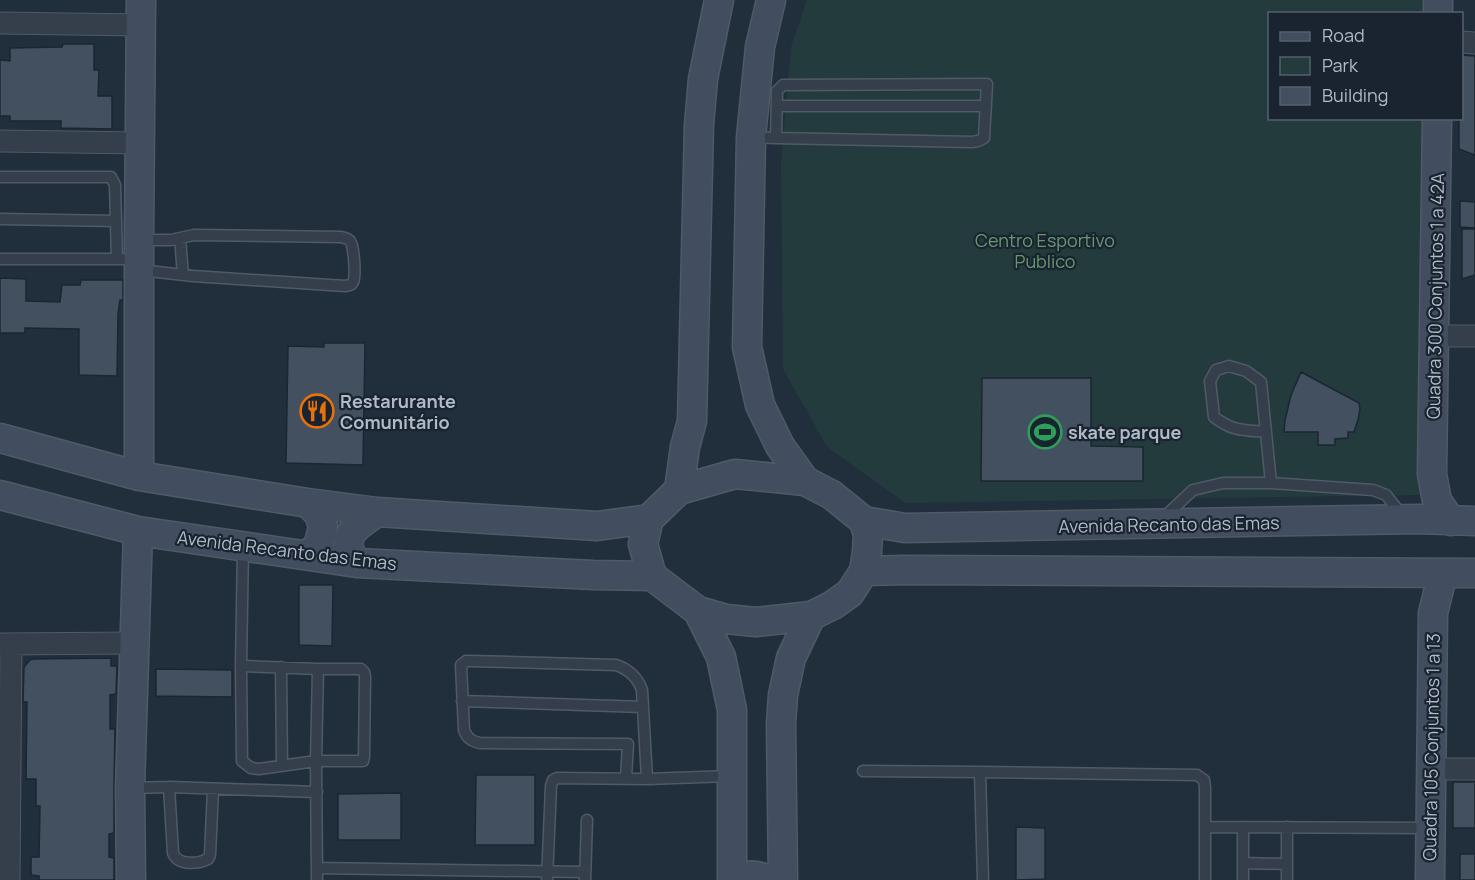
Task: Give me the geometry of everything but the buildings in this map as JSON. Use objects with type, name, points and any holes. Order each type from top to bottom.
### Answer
[{"type":"main road","points":[[678,490],[692,421],[699,125],[703,79],[719,0]]},
{"type":"main road","points":[[771,0],[760,47],[764,138],[747,348],[760,405],[780,446],[805,480]]},
{"type":"main road","points":[[139,476],[134,257],[140,143],[141,12]]},
{"type":"main road","name":"Quadra 300 Conjuntos 1 a 42A","points":[[1412,520],[1426,502],[1432,474],[1437,120]]},
{"type":"main road","points":[[0,438],[139,476],[377,512],[597,526],[649,519]]},
{"type":"main road","points":[[735,474],[805,480],[832,495],[864,521],[868,535],[864,571],[850,592],[833,605],[811,616],[756,622],[726,619],[698,611],[652,576],[642,544],[649,519],[678,490],[735,474]]},
{"type":"main road","name":"Quadra 300 Conjuntos 1 a 42A","points":[[1432,474],[1437,501],[1463,521]]},
{"type":"main road","name":"Avenida Recanto das Emas","points":[[0,495],[138,531],[357,563],[652,576]]},
{"type":"main road","points":[[307,555],[319,543],[323,526],[319,514],[308,503]]},
{"type":"main road","points":[[357,563],[350,555],[347,546],[351,533],[377,512]]},
{"type":"main road","name":"Avenida Recanto das Emas","points":[[864,521],[904,528],[1463,521]]},
{"type":"main road","points":[[131,880],[130,788],[138,531]]},
{"type":"main road","points":[[864,571],[1475,573]]},
{"type":"main road","name":"Quadra 105 Conjuntos 1 a 13","points":[[1430,880],[1434,573]]},
{"type":"main road","points":[[698,611],[721,657],[732,710],[732,880]]},
{"type":"main road","points":[[783,880],[781,724],[783,695],[791,658],[811,616]]},
{"type":"main road","points":[[738,880],[752,875],[768,880]]},
{"type":"street","points":[[0,23],[141,12]]},
{"type":"street","points":[[0,141],[140,143]]},
{"type":"street","points":[[1434,336],[1475,336]]},
{"type":"street","points":[[9,880],[6,644],[135,643]]},
{"type":"street","points":[[1431,769],[1475,769]]},
{"type":"lane","points":[[987,84],[984,138],[978,141],[764,138],[777,106],[777,90],[783,85],[987,84]]},
{"type":"lane","points":[[777,106],[986,106]]},
{"type":"lane","points":[[0,177],[111,177],[115,185],[116,221],[134,257],[183,275],[345,286],[353,282],[354,276],[352,244],[348,239],[341,237],[194,235],[180,238],[134,257],[0,260]]},
{"type":"lane","points":[[0,219],[116,221]]},
{"type":"lane","points":[[180,238],[183,275]]},
{"type":"lane","points":[[1265,432],[1240,430],[1225,425],[1214,417],[1210,381],[1216,370],[1229,366],[1238,368],[1260,382],[1271,483]]},
{"type":"lane","points":[[1156,525],[1193,490],[1223,483],[1271,483],[1373,490],[1386,495],[1412,520]]},
{"type":"lane","points":[[241,666],[361,669],[364,672],[363,761],[316,761],[259,769],[251,768],[242,761],[241,666],[243,546]]},
{"type":"lane","points":[[645,745],[480,744],[474,742],[464,730],[461,665],[466,662],[616,665],[627,670],[638,680],[642,690],[647,778]]},
{"type":"lane","points":[[281,668],[282,766]]},
{"type":"lane","points":[[318,669],[316,761],[318,874],[585,876],[587,820]]},
{"type":"lane","points":[[462,701],[643,707]]},
{"type":"lane","points":[[626,778],[628,744]]},
{"type":"lane","points":[[863,771],[1197,775],[1204,780],[1205,788],[1205,880]]},
{"type":"lane","points":[[980,772],[983,880]]},
{"type":"lane","points":[[547,875],[553,780],[557,778],[733,776]]},
{"type":"lane","points":[[130,788],[169,787],[316,792]]},
{"type":"lane","points":[[169,787],[173,853],[175,858],[183,862],[206,861],[210,855],[213,789]]},
{"type":"lane","points":[[1206,827],[1430,828]]},
{"type":"lane","points":[[1243,827],[1243,880]]},
{"type":"lane","points":[[1287,828],[1287,880]]},
{"type":"lane","points":[[1243,863],[1287,864]]},
{"type":"green space","name":"Centro Esportivo Publico","points":[[807,0],[1422,0],[1422,12],[1268,12],[1268,120],[1422,120],[1420,495],[905,503],[827,447],[783,369],[781,164],[791,47]]},
{"type":"place","name":"Restarurante Comunitário","points":[[317,411]]},
{"type":"place","name":"skate parque","points":[[1045,432]]}]
